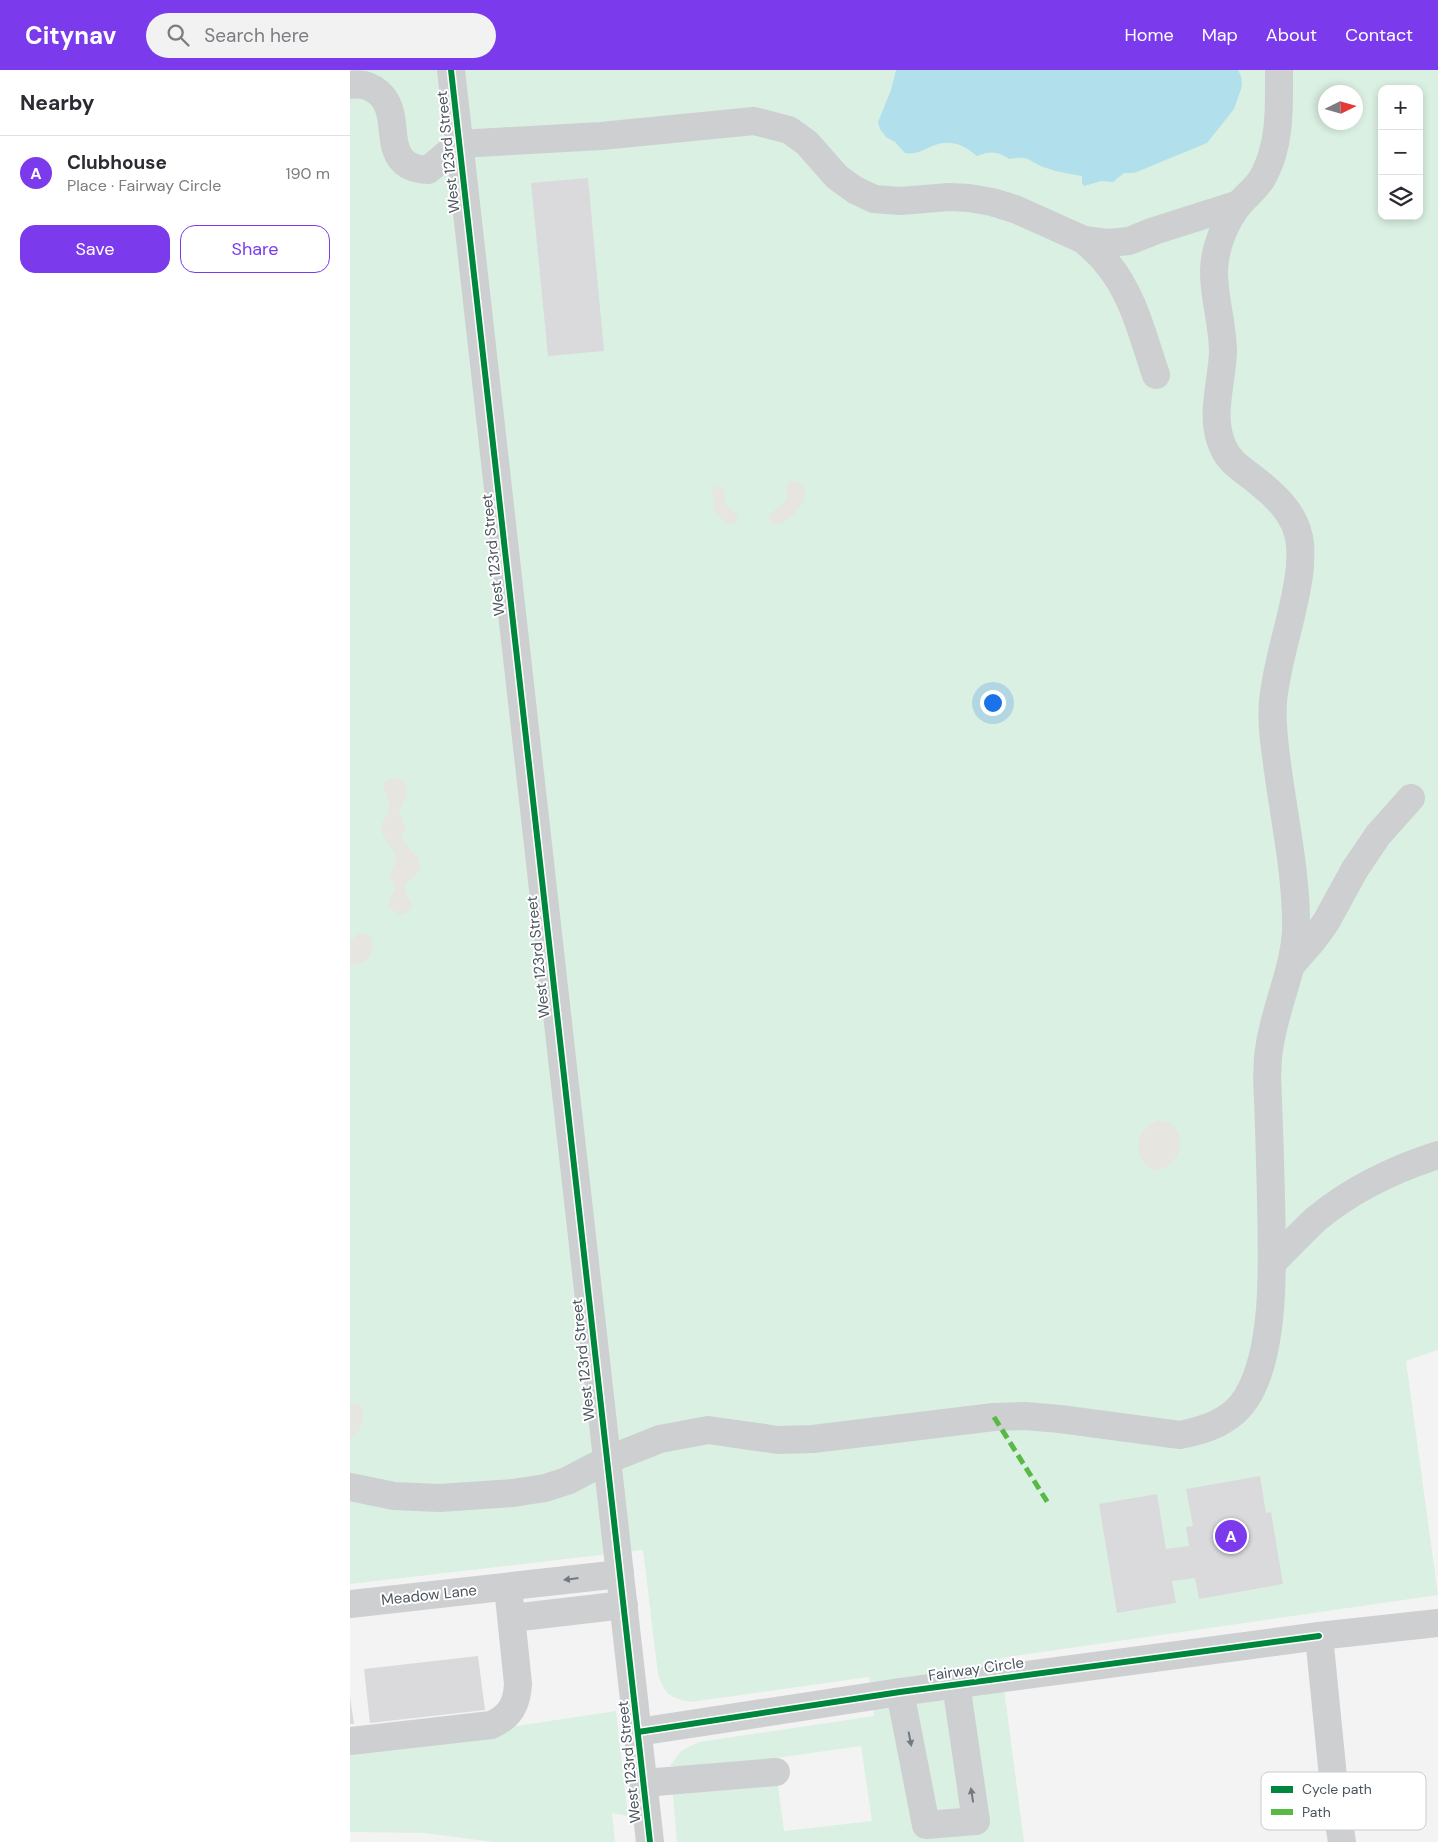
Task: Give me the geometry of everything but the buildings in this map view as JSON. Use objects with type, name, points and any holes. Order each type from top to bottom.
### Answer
[{"type":"street","name":"West 123rd Street","points":[[451,70],[650,1842]]},
{"type":"street","points":[[350,1487],[394,1496],[439,1498],[513,1493],[545,1488],[567,1481],[607,1460],[660,1439],[708,1430],[778,1440],[813,1439],[984,1418],[1025,1416],[1180,1435],[1216,1425],[1231,1414],[1247,1397],[1265,1348],[1270,1310],[1272,1263],[1269,1050],[1292,964],[1296,932],[1294,887],[1274,735],[1273,704],[1276,675],[1298,585],[1301,547],[1298,530],[1291,515],[1278,498],[1233,463],[1223,448],[1216,417],[1223,351],[1215,293],[1214,268],[1219,245],[1227,223],[1239,204],[1264,176],[1273,151],[1279,113],[1279,70]]},
{"type":"street","points":[[350,85],[359,84],[373,88],[384,97],[390,107],[396,147],[402,160],[414,168],[428,170],[459,144],[601,136],[754,121],[788,130],[807,143],[838,177],[854,190],[874,199],[900,201],[949,197],[984,201],[1015,209],[1084,240],[1108,243],[1129,241],[1154,230],[1239,204]]},
{"type":"street","points":[[1084,240],[1107,263],[1122,284],[1134,310],[1156,374]]},
{"type":"street","points":[[1292,964],[1326,922],[1378,835],[1412,798]]},
{"type":"street","points":[[1272,1263],[1316,1220],[1339,1202],[1374,1180],[1408,1164],[1438,1154]]},
{"type":"street","name":"Meadow Lane","points":[[350,1604],[620,1574]]},
{"type":"street","points":[[350,1741],[480,1726],[501,1721],[510,1714],[517,1696],[518,1684],[508,1587]]},
{"type":"street","points":[[512,1618],[624,1605]]},
{"type":"street","name":"Fairway Circle","points":[[638,1732],[956,1684],[1319,1636],[1438,1623]]},
{"type":"street","points":[[1319,1636],[1333,1772]]},
{"type":"street","points":[[900,1692],[926,1824],[976,1820],[956,1684]]},
{"type":"street","points":[[644,1783],[776,1772]]},
{"type":"green space","points":[[350,70],[1438,70],[1438,1350],[1406,1361],[1438,1595],[1000,1658],[1024,1842],[677,1842],[673,1795],[778,1785],[784,1831],[872,1821],[861,1746],[705,1768],[670,1766],[681,1751],[699,1742],[874,1716],[869,1677],[690,1702],[669,1694],[663,1687],[658,1674],[643,1550],[350,1584]]},
{"type":"green space","points":[[616,1711],[628,1816],[612,1813],[615,1842],[494,1842],[424,1833],[350,1832],[350,1751]]},
{"type":"sand","points":[[791,481],[800,483],[803,487],[805,490],[804,499],[787,520],[782,523],[771,524],[769,515],[787,500],[787,484]]},
{"type":"sand","points":[[718,486],[724,488],[726,506],[737,514],[738,519],[733,525],[730,525],[719,516],[713,507],[714,501],[711,491]]},
{"type":"sand","points":[[396,778],[406,784],[407,788],[406,797],[399,811],[406,828],[403,833],[403,839],[418,858],[420,868],[417,875],[408,882],[405,889],[412,907],[408,912],[400,915],[388,906],[390,896],[395,889],[390,873],[395,864],[396,855],[382,833],[382,824],[389,806],[383,784],[390,779]]},
{"type":"sand","points":[[360,933],[367,935],[371,939],[373,944],[372,951],[370,957],[365,962],[350,964],[350,941]]},
{"type":"sand","points":[[1160,1120],[1171,1124],[1177,1130],[1180,1148],[1170,1164],[1162,1169],[1152,1170],[1141,1157],[1139,1142],[1141,1135],[1146,1129]]},
{"type":"sand","points":[[357,1403],[363,1409],[363,1418],[360,1429],[350,1438],[350,1405]]},
{"type":"water","points":[[896,70],[1238,70],[1242,86],[1234,109],[1207,143],[1134,173],[1124,173],[1113,182],[1101,181],[1084,186],[1082,176],[1040,166],[1022,158],[1009,159],[1001,154],[986,153],[977,156],[958,144],[941,143],[917,152],[905,153],[895,142],[886,137],[880,129],[878,122],[891,90]]},
{"type":"marked path","points":[[994,1417],[1048,1503]]},
{"type":"cycle path","points":[[451,70],[650,1842]]},
{"type":"cycle path","points":[[638,1732],[900,1692],[1319,1636]]},
{"type":"place","name":"Clubhouse","points":[[1231,1536]]}]
